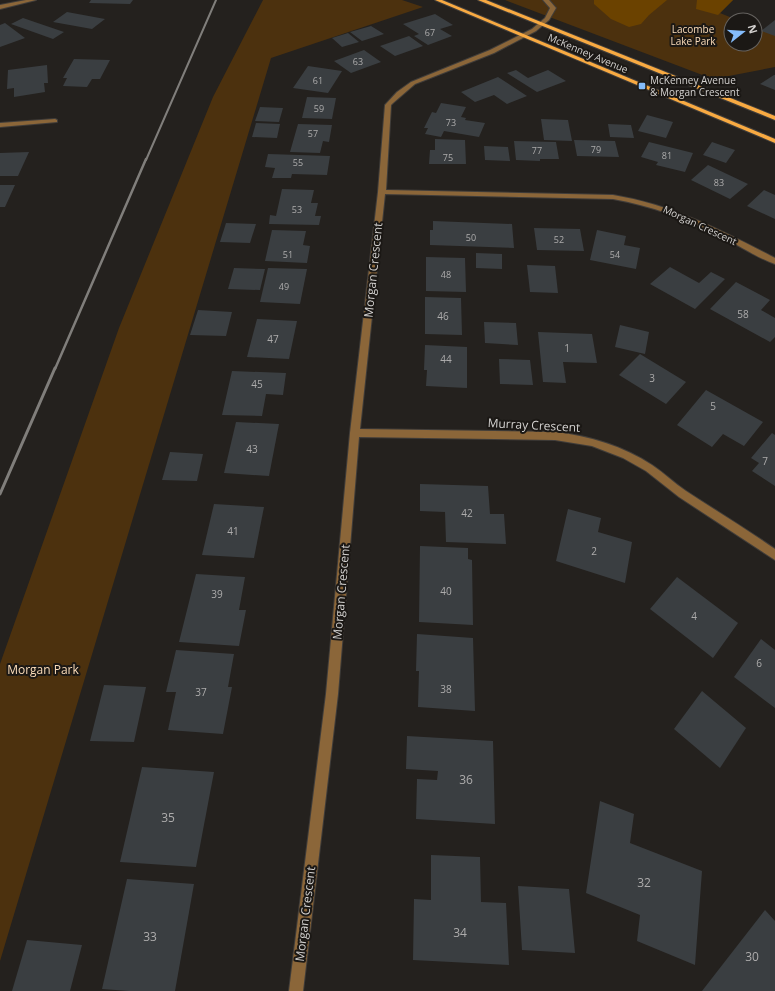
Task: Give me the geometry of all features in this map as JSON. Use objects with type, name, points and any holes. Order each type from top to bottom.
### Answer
[{"type":"main road","name":"McKenney Avenue","points":[[438,0],[775,141]]},
{"type":"main road","name":"McKenney Avenue","points":[[480,0],[775,118]]},
{"type":"street","points":[[0,7],[33,0]]},
{"type":"street","name":"Morgan Crescent","points":[[296,991],[332,694],[355,433],[382,192],[388,105],[403,89],[418,81],[525,36],[548,19],[553,8],[546,0]]},
{"type":"street","points":[[0,125],[55,121]]},
{"type":"street","name":"Morgan Crescent","points":[[382,192],[613,197],[629,199],[679,213],[775,261]]},
{"type":"street","name":"Murray Crescent","points":[[355,433],[555,436],[572,438],[605,446],[628,455],[649,468],[669,484],[775,555]]},
{"type":"green space","name":"Morgan Park","points":[[263,0],[402,0],[423,7],[271,58],[0,961],[0,664],[119,328],[213,97]]},
{"type":"green space","name":"Lacombe Lake Park","points":[[505,0],[733,0],[720,13],[723,14],[723,52],[763,52],[763,30],[775,35],[775,67],[713,79]]},
{"type":"shaded area","name":"Lacombe Lake Park","points":[[594,0],[667,0],[641,24],[629,27],[611,19],[594,4]]},
{"type":"shaded area","name":"Lacombe Lake Park","points":[[697,0],[733,0],[718,15],[696,9]]},
{"type":"building","points":[[91,0],[133,0],[130,4],[89,3]]},
{"type":"building","points":[[67,12],[105,19],[92,29],[53,22]]},
{"type":"building","points":[[435,14],[453,25],[440,29],[452,36],[428,45],[414,36],[419,34],[403,24]]},
{"type":"building","points":[[23,18],[64,32],[53,39],[11,24]]},
{"type":"building","points":[[775,20],[775,36],[763,32],[763,29]]},
{"type":"building","points":[[5,23],[25,38],[0,47],[0,25]]},
{"type":"building","points":[[371,26],[384,34],[362,41],[350,32]]},
{"type":"building","points":[[348,33],[359,42],[342,47],[332,38]]},
{"type":"building","points":[[409,36],[423,46],[395,56],[380,46]]},
{"type":"building","points":[[364,50],[381,62],[351,73],[334,61]]},
{"type":"building","points":[[74,59],[110,60],[100,79],[92,79],[87,87],[63,86],[67,78],[63,78]]},
{"type":"building","points":[[47,65],[48,83],[44,83],[45,92],[14,97],[14,88],[7,89],[8,70]]},
{"type":"building","points":[[308,66],[342,71],[328,93],[293,88]]},
{"type":"building","points":[[516,70],[528,78],[548,70],[566,81],[537,92],[507,73]]},
{"type":"building","points":[[774,75],[775,90],[760,84]]},
{"type":"building","points":[[498,77],[527,96],[507,104],[494,95],[475,102],[461,92]]},
{"type":"building","points":[[307,97],[336,98],[332,119],[302,118]]},
{"type":"building","points":[[441,103],[466,107],[461,117],[466,118],[465,120],[485,123],[479,137],[444,131],[441,137],[425,134],[428,128],[424,128],[432,112],[436,113]]},
{"type":"building","points":[[260,107],[283,108],[279,122],[255,121]]},
{"type":"building","points":[[647,115],[673,122],[666,138],[638,131]]},
{"type":"building","points":[[541,119],[568,120],[572,141],[544,140]]},
{"type":"building","points":[[256,123],[280,124],[277,138],[252,137]]},
{"type":"building","points":[[298,124],[332,125],[329,142],[323,141],[320,153],[290,152]]},
{"type":"building","points":[[608,124],[631,125],[634,138],[610,137]]},
{"type":"building","points":[[435,139],[465,140],[466,164],[429,164],[430,150],[435,150]]},
{"type":"building","points":[[574,140],[615,141],[619,157],[577,156]]},
{"type":"building","points":[[514,141],[556,142],[559,159],[540,159],[540,161],[516,160]]},
{"type":"building","points":[[649,142],[693,153],[685,172],[656,165],[658,162],[641,157]]},
{"type":"building","points":[[712,142],[735,150],[726,163],[703,155]]},
{"type":"building","points":[[484,146],[508,147],[510,161],[485,160]]},
{"type":"building","points":[[29,152],[18,176],[0,176],[0,153]]},
{"type":"building","points":[[268,154],[330,156],[327,175],[292,174],[291,178],[272,178],[275,168],[265,167]]},
{"type":"building","points":[[708,165],[748,184],[730,199],[691,180]]},
{"type":"building","points":[[0,185],[15,185],[5,207],[0,207]]},
{"type":"building","points":[[282,189],[314,190],[311,203],[318,203],[315,216],[321,216],[319,225],[269,224],[270,215],[276,216]]},
{"type":"building","points":[[764,190],[775,195],[775,219],[747,206]]},
{"type":"building","points":[[433,221],[512,224],[514,248],[430,245],[430,230],[433,230]]},
{"type":"building","points":[[226,223],[256,224],[250,243],[220,242]]},
{"type":"building","points":[[534,228],[580,229],[584,251],[537,250]]},
{"type":"building","points":[[272,230],[306,231],[303,245],[310,246],[307,263],[265,261]]},
{"type":"building","points":[[597,230],[626,236],[624,245],[640,248],[636,269],[590,260]]},
{"type":"building","points":[[476,253],[502,254],[502,269],[476,268]]},
{"type":"building","points":[[426,257],[465,258],[466,292],[426,291]]},
{"type":"building","points":[[527,265],[555,266],[558,293],[530,292]]},
{"type":"building","points":[[670,267],[699,283],[711,272],[725,279],[695,309],[650,284]]},
{"type":"building","points":[[234,268],[265,269],[260,290],[228,289]]},
{"type":"building","points":[[268,268],[307,269],[300,304],[260,302]]},
{"type":"building","points":[[736,282],[770,300],[761,310],[775,318],[775,337],[770,342],[710,309]]},
{"type":"building","points":[[425,297],[461,298],[462,335],[425,334]]},
{"type":"building","points":[[198,310],[232,312],[226,336],[190,335]]},
{"type":"building","points":[[257,319],[297,321],[289,359],[247,357]]},
{"type":"building","points":[[484,322],[516,323],[518,345],[485,343]]},
{"type":"building","points":[[620,325],[649,332],[645,354],[615,347]]},
{"type":"building","points":[[538,332],[592,334],[597,363],[563,362],[566,383],[543,382]]},
{"type":"building","points":[[425,345],[467,347],[467,388],[426,386],[427,370],[424,370]]},
{"type":"building","points":[[640,354],[686,382],[666,404],[619,375]]},
{"type":"building","points":[[499,359],[530,360],[533,385],[500,384]]},
{"type":"building","points":[[232,371],[286,373],[283,395],[266,394],[262,416],[222,415]]},
{"type":"building","points":[[706,390],[763,422],[744,446],[723,434],[712,447],[677,425]]},
{"type":"building","points":[[236,422],[279,424],[269,476],[224,473]]},
{"type":"building","points":[[772,433],[775,435],[775,486],[752,471],[759,463],[751,458]]},
{"type":"building","points":[[170,452],[203,454],[197,481],[162,480]]},
{"type":"building","points":[[420,484],[488,486],[490,514],[504,514],[506,544],[446,542],[445,512],[420,511]]},
{"type":"building","points":[[214,504],[264,507],[254,558],[202,555]]},
{"type":"building","points":[[568,509],[601,518],[598,532],[632,542],[625,583],[556,561]]},
{"type":"building","points":[[420,546],[468,548],[468,559],[472,560],[473,625],[419,622]]},
{"type":"building","points":[[196,574],[245,577],[239,610],[246,610],[239,646],[179,642]]},
{"type":"building","points":[[677,577],[738,623],[713,658],[650,609]]},
{"type":"building","points":[[417,634],[473,638],[475,711],[418,707],[419,671],[416,671]]},
{"type":"building","points":[[761,639],[775,650],[775,708],[734,677]]},
{"type":"building","points":[[176,650],[234,654],[228,687],[232,687],[223,734],[168,730],[176,692],[166,692]]},
{"type":"building","points":[[104,685],[146,687],[134,742],[90,741]]},
{"type":"building","points":[[702,691],[746,728],[720,768],[674,729]]},
{"type":"building","points":[[407,736],[493,741],[495,824],[416,819],[417,779],[437,780],[438,771],[406,769]]},
{"type":"building","points":[[142,767],[214,772],[196,867],[120,862]]},
{"type":"building","points":[[600,801],[634,814],[630,843],[702,871],[695,965],[637,941],[640,915],[586,893]]},
{"type":"building","points":[[431,855],[480,857],[481,902],[506,903],[509,965],[413,960],[414,899],[431,900]]},
{"type":"building","points":[[127,879],[194,884],[175,991],[129,991],[102,989]]},
{"type":"building","points":[[518,886],[569,889],[575,953],[522,950]]},
{"type":"building","points":[[765,910],[775,921],[775,991],[702,991]]},
{"type":"building","points":[[27,940],[82,945],[70,991],[12,991]]},
{"type":"railway","points":[[146,160],[216,0]]},
{"type":"railway","points":[[55,369],[146,159]]},
{"type":"railway","points":[[0,494],[55,368]]},
{"type":"place","name":"McKenney Avenue & Morgan Crescent","points":[[642,86]]}]
